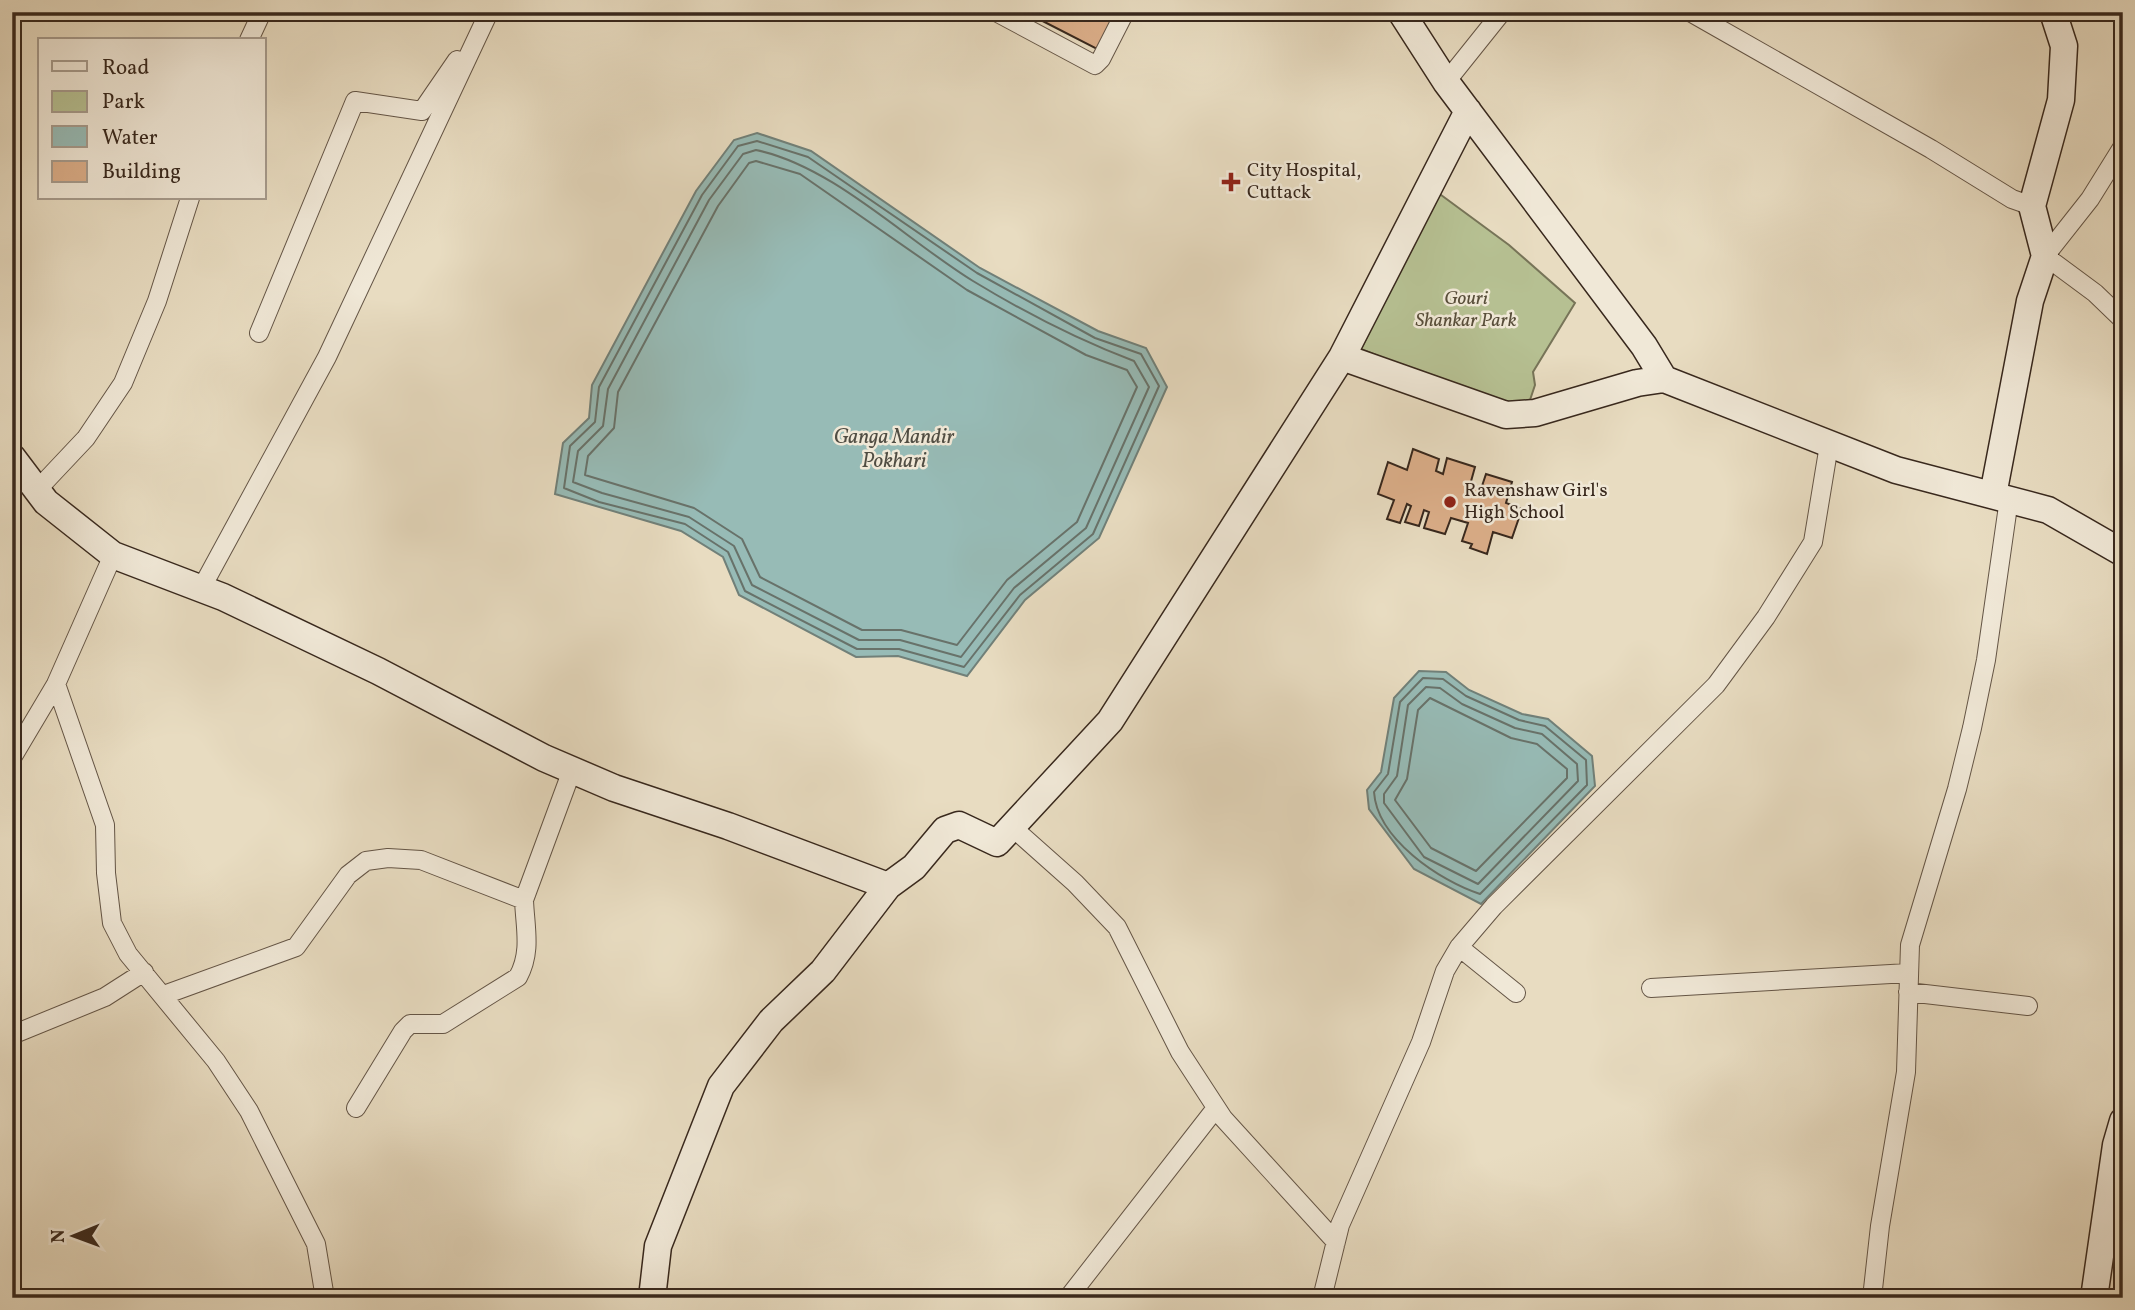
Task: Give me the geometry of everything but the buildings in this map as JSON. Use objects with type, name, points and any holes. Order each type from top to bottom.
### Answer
[{"type":"street","points":[[250,38],[262,12]]},
{"type":"street","points":[[259,334],[355,102],[422,111],[460,56],[480,12]]},
{"type":"street","points":[[201,589],[327,357],[489,12]]},
{"type":"street","points":[[996,12],[1095,65],[1101,59],[1125,12]]},
{"type":"street","points":[[1401,12],[1446,82],[1664,379]]},
{"type":"street","points":[[1446,82],[1502,12]]},
{"type":"street","points":[[1690,12],[1920,142],[2012,199],[2032,205]]},
{"type":"street","points":[[2053,12],[2064,46],[2061,100],[2032,205],[2045,256],[2095,293],[2123,320]]},
{"type":"street","points":[[652,1298],[658,1246],[721,1086],[771,1021],[823,971],[888,886],[914,867],[946,830],[959,825],[997,843],[1110,721],[1342,357],[1468,111]]},
{"type":"street","points":[[1872,1298],[1880,1226],[1906,1072],[1910,945],[1957,789],[1986,660],[2001,497],[2030,302],[2045,256],[2090,200],[2123,146]]},
{"type":"street","points":[[189,200],[157,301],[123,383],[86,438],[22,476],[55,510],[113,555],[201,589],[379,671],[544,758],[614,788],[728,826],[888,886]]},
{"type":"street","points":[[1342,357],[1506,415],[1535,413],[1637,383],[1664,379],[1896,470],[2048,510],[2123,553]]},
{"type":"street","points":[[1321,1298],[1340,1226],[1422,1042],[1445,971],[1459,947],[1494,906],[1716,685],[1766,617],[1813,542],[1829,445]]},
{"type":"street","points":[[12,758],[56,684],[113,555]]},
{"type":"street","points":[[56,684],[105,825],[106,873],[112,923],[128,954],[216,1061],[248,1111],[316,1244],[325,1298]]},
{"type":"street","points":[[356,1108],[402,1031],[410,1024],[443,1024],[518,977],[524,967],[528,941],[524,900],[572,770]]},
{"type":"street","points":[[1012,827],[1075,883],[1116,927],[1180,1052],[1216,1108],[1336,1242]]},
{"type":"street","points":[[164,995],[296,947],[348,875],[366,861],[388,858],[421,860],[524,900]]},
{"type":"street","points":[[1459,947],[1516,993]]},
{"type":"street","points":[[12,1035],[105,997],[144,972]]},
{"type":"street","points":[[1651,988],[1908,982],[2028,1006]]},
{"type":"street","points":[[1068,1298],[1216,1108]]},
{"type":"street","points":[[2094,1298],[2116,1144],[2123,1121]]},
{"type":"green space","name":"Gouri Shankar Park","points":[[1437,192],[1509,245],[1575,303],[1533,372],[1535,385],[1530,400],[1508,409],[1361,349]]},
{"type":"water","name":"Ganga Mandir Pokhari","points":[[757,133],[811,151],[980,268],[1098,331],[1146,348],[1167,387],[1099,538],[1025,600],[967,676],[898,656],[856,657],[739,595],[723,557],[681,531],[555,494],[563,443],[589,418],[592,385],[696,191],[734,140]]},
{"type":"water","points":[[1419,671],[1446,672],[1469,690],[1522,714],[1548,719],[1592,756],[1595,786],[1481,904],[1414,869],[1369,809],[1367,790],[1381,772],[1394,698]]},
{"type":"place","name":"City Hospital, Cuttack","points":[[1231,182]]},
{"type":"place","name":"Ravenshaw Girl's High School","points":[[1450,502]]}]
